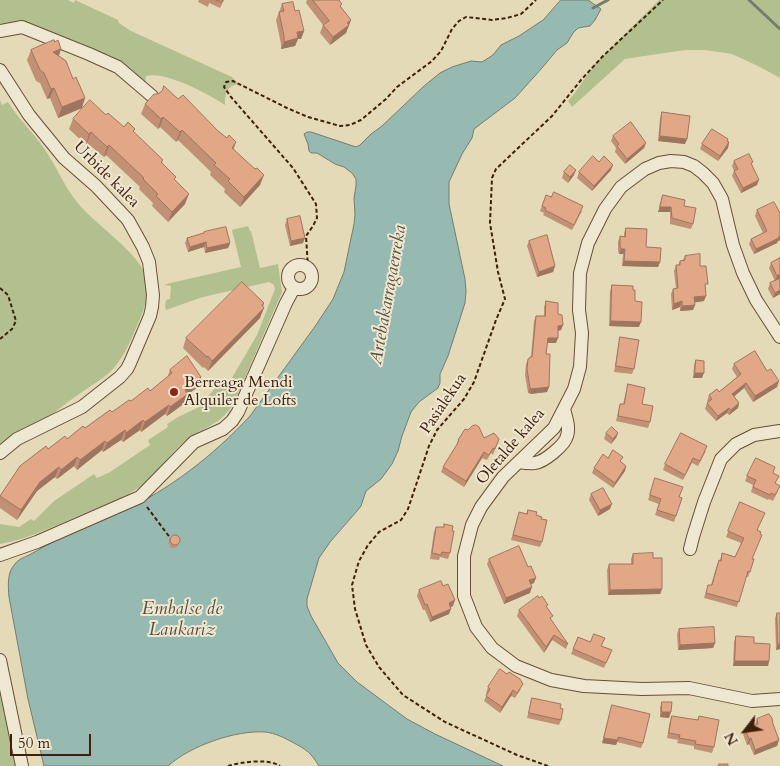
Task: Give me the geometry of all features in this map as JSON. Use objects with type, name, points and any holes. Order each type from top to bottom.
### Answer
[{"type":"street","points":[[0,32],[22,27],[89,54],[118,67],[152,96]]},
{"type":"street","name":"Urbide kalea","points":[[0,70],[29,115],[64,158],[96,186],[128,220],[149,262],[153,295],[147,324],[127,369],[120,377],[82,407],[17,439],[0,453]]},
{"type":"street","name":"Oletalde kalea","points":[[780,337],[756,300],[743,273],[733,245],[722,199],[713,183],[694,166],[684,162],[671,161],[645,169],[621,187],[605,209],[588,243],[580,273],[579,310],[582,333],[580,367],[574,389],[554,428],[503,477],[481,507],[472,525],[464,556],[464,596],[476,627],[492,648],[516,666],[551,680],[584,686],[689,688],[752,701],[780,699]]},
{"type":"street","points":[[297,265],[304,265],[312,275],[310,283],[304,289],[294,288],[290,285],[287,275],[297,265]]},
{"type":"street","points":[[0,554],[37,542],[140,497],[194,442],[223,429],[232,421],[238,412],[294,288]]},
{"type":"street","points":[[690,549],[692,537],[704,502],[721,459],[736,444],[754,435],[780,431]]},
{"type":"street","points":[[0,660],[22,766]]},
{"type":"path","points":[[308,268],[306,236],[317,218],[316,204],[293,168],[231,97],[224,87],[226,82],[234,81],[308,117],[340,126],[350,125],[361,120],[386,100],[397,87],[432,61],[442,51],[452,29],[458,21],[466,17],[492,20],[507,18],[521,14],[536,0]]},
{"type":"path","name":"Pasialekua","points":[[548,766],[516,755],[446,722],[403,695],[379,667],[366,644],[355,608],[352,585],[359,561],[368,545],[379,532],[401,520],[408,508],[429,446],[437,430],[464,399],[474,382],[505,299],[498,272],[490,223],[492,178],[496,169],[552,116],[603,56],[663,0]]},
{"type":"path","points":[[0,288],[8,295],[16,320],[12,328],[0,339]]},
{"type":"path","points":[[140,497],[175,544]]},
{"type":"path","points":[[228,766],[259,761],[276,763],[280,766]]},
{"type":"green space","points":[[0,0],[68,0],[74,3],[75,0],[118,20],[119,23],[131,31],[232,77],[238,84],[231,87],[227,92],[225,105],[198,90],[164,77],[146,76],[145,84],[98,52],[0,27]]},
{"type":"green space","points":[[659,0],[780,0],[780,78],[732,54],[705,50],[671,52],[625,59],[572,107],[568,101],[594,65]]},
{"type":"green space","points":[[0,100],[2,105],[8,102],[41,144],[77,202],[135,258],[146,277],[147,294],[145,305],[131,339],[114,368],[41,423],[0,449]]},
{"type":"green space","points":[[248,226],[251,231],[260,268],[278,264],[282,292],[230,409],[216,422],[184,442],[147,481],[128,495],[42,531],[0,544],[0,524],[19,527],[31,519],[34,521],[54,501],[94,474],[97,478],[110,472],[150,445],[148,440],[168,427],[167,424],[199,407],[215,388],[213,384],[218,381],[226,388],[257,335],[275,289],[274,285],[269,282],[203,297],[166,310],[166,300],[170,299],[171,286],[165,285],[241,267],[232,230]]},
{"type":"green space","points":[[0,685],[21,766],[0,766]]},
{"type":"water","name":"Embalse de Laukariz","points":[[561,0],[588,0],[601,9],[590,26],[578,28],[567,43],[557,50],[515,98],[474,129],[472,138],[449,182],[449,204],[466,291],[465,303],[448,356],[440,374],[440,383],[438,388],[419,402],[411,412],[392,464],[381,479],[366,491],[361,506],[319,558],[307,599],[307,606],[311,616],[338,663],[357,682],[407,719],[503,766],[319,766],[311,755],[291,741],[272,733],[253,732],[227,737],[200,746],[168,766],[44,766],[28,699],[9,597],[8,584],[12,567],[18,561],[51,543],[139,503],[173,482],[206,458],[250,416],[316,325],[333,299],[344,272],[354,224],[356,179],[344,167],[317,153],[311,153],[304,134],[311,132],[356,147],[360,145],[440,73],[471,61],[482,62],[493,55],[501,45],[543,20]]},
{"type":"building","points":[[313,0],[339,0],[342,4],[340,6],[351,20],[347,23],[349,25],[333,37],[323,25],[329,21]]},
{"type":"building","points":[[293,2],[295,11],[299,10],[304,31],[297,32],[298,38],[284,42],[279,12],[284,11],[282,4]]},
{"type":"building","points":[[54,40],[55,42],[58,40],[61,49],[53,52],[66,61],[73,79],[76,77],[85,98],[62,107],[54,88],[51,89],[31,50]]},
{"type":"building","points":[[164,86],[178,99],[183,95],[218,131],[227,138],[229,135],[236,142],[232,148],[264,175],[244,197],[228,181],[230,179],[214,165],[216,163],[182,130],[180,132],[163,117],[161,119],[145,104],[154,94],[162,91]]},
{"type":"building","points":[[90,100],[106,115],[108,113],[124,127],[128,122],[135,129],[133,131],[163,160],[161,162],[176,177],[174,179],[189,194],[172,212],[156,196],[158,194],[144,178],[109,145],[107,147],[91,132],[89,134],[73,119]]},
{"type":"building","points":[[662,112],[690,116],[687,139],[660,136]]},
{"type":"building","points":[[631,122],[646,143],[627,159],[617,146],[619,144],[613,136]]},
{"type":"building","points":[[712,129],[728,139],[727,141],[729,142],[720,156],[702,144]]},
{"type":"building","points":[[749,154],[759,180],[743,188],[734,171],[738,169],[734,161]]},
{"type":"building","points":[[593,156],[599,162],[604,156],[613,165],[594,186],[579,172]]},
{"type":"building","points":[[570,165],[576,170],[570,177],[564,172]]},
{"type":"building","points":[[554,192],[583,206],[574,225],[545,210],[546,208],[542,206],[546,195],[551,197]]},
{"type":"building","points":[[663,195],[685,200],[684,206],[696,208],[693,224],[672,218],[671,207],[660,207]]},
{"type":"building","points":[[774,202],[780,213],[780,236],[756,249],[751,239],[767,231],[757,210]]},
{"type":"building","points":[[300,216],[305,238],[291,241],[287,219]]},
{"type":"building","points":[[226,227],[230,243],[207,248],[206,242],[190,247],[187,238]]},
{"type":"building","points":[[626,228],[647,229],[646,247],[661,248],[660,262],[624,261],[625,249],[621,249],[620,236],[625,237]]},
{"type":"building","points":[[547,235],[555,266],[539,272],[529,241]]},
{"type":"building","points":[[700,254],[700,266],[706,266],[708,284],[705,284],[706,296],[694,297],[695,305],[682,306],[682,301],[674,304],[673,289],[678,288],[676,265],[680,265],[680,261],[685,260],[685,256]]},
{"type":"building","points":[[780,258],[780,274],[777,276],[771,263]]},
{"type":"building","points":[[779,279],[780,290],[775,293],[770,283]]},
{"type":"building","points":[[242,282],[264,303],[262,305],[264,308],[212,361],[186,338]]},
{"type":"building","points":[[612,285],[633,286],[635,301],[642,302],[641,322],[611,321]]},
{"type":"building","points":[[546,301],[558,303],[558,314],[562,315],[563,325],[558,326],[558,338],[548,338],[546,354],[550,354],[549,387],[531,389],[527,369],[528,359],[532,357],[536,316],[545,316]]},
{"type":"building","points":[[620,337],[639,340],[634,369],[616,366]]},
{"type":"building","points":[[755,351],[767,371],[771,369],[779,381],[755,396],[746,383],[732,394],[739,403],[731,410],[729,408],[718,416],[707,403],[712,399],[709,395],[717,389],[719,392],[741,374],[734,364]]},
{"type":"building","points":[[187,356],[201,377],[185,390],[188,394],[145,422],[143,420],[126,433],[125,430],[107,443],[105,441],[80,460],[77,457],[61,470],[59,467],[40,482],[21,510],[0,496],[20,466],[46,446],[48,449],[65,436],[67,439],[83,426],[85,428],[110,410],[112,412],[129,400],[131,401],[148,388],[150,391],[172,373],[170,370]]},
{"type":"building","points":[[696,360],[704,361],[704,373],[695,373]]},
{"type":"building","points":[[628,384],[645,388],[642,404],[653,406],[650,422],[618,416],[620,404],[624,404]]},
{"type":"building","points":[[476,425],[479,427],[484,438],[494,433],[499,439],[495,449],[493,448],[489,455],[484,452],[466,481],[443,467],[465,429],[468,430]]},
{"type":"building","points":[[612,427],[618,433],[613,439],[606,433]]},
{"type":"building","points":[[681,433],[707,446],[700,461],[693,458],[685,475],[665,464]]},
{"type":"building","points":[[613,450],[623,457],[620,461],[626,466],[615,483],[594,468],[603,454],[608,458]]},
{"type":"building","points":[[756,458],[775,467],[773,473],[779,476],[775,483],[780,486],[775,495],[771,493],[770,495],[753,487],[756,480],[747,476]]},
{"type":"building","points":[[655,478],[683,487],[679,497],[682,498],[676,516],[657,510],[661,499],[650,495]]},
{"type":"building","points":[[603,488],[612,504],[600,510],[591,494]]},
{"type":"building","points":[[740,502],[765,513],[757,530],[762,535],[752,559],[754,559],[750,572],[748,571],[739,602],[706,593],[708,585],[712,585],[722,553],[735,557],[744,538],[728,531]]},
{"type":"building","points":[[528,510],[537,512],[536,515],[542,517],[541,519],[547,520],[542,542],[513,535],[519,512],[527,514]]},
{"type":"building","points":[[444,524],[453,526],[452,531],[454,531],[450,553],[442,552],[441,555],[432,553],[436,527],[444,527]]},
{"type":"building","points":[[173,535],[177,535],[180,540],[179,544],[173,545],[170,542],[170,538]]},
{"type":"building","points":[[519,546],[528,567],[531,566],[536,578],[529,580],[532,587],[506,598],[489,559]]},
{"type":"building","points":[[653,553],[653,558],[662,558],[662,589],[610,590],[609,564],[633,564],[633,554]]},
{"type":"building","points":[[441,581],[443,586],[448,584],[455,600],[449,603],[451,609],[432,617],[419,590]]},
{"type":"building","points":[[538,596],[539,598],[542,596],[548,605],[546,606],[553,616],[550,618],[568,644],[554,635],[546,647],[519,610]]},
{"type":"building","points":[[777,613],[780,613],[780,644],[778,644]]},
{"type":"building","points":[[714,627],[715,643],[680,645],[679,629]]},
{"type":"building","points":[[594,634],[605,638],[601,646],[612,650],[606,663],[573,649],[578,637],[590,642]]},
{"type":"building","points":[[736,636],[754,637],[754,643],[770,644],[769,661],[735,661]]},
{"type":"building","points":[[500,669],[520,679],[523,684],[517,693],[513,690],[502,707],[486,696],[490,689],[488,687]]},
{"type":"building","points":[[532,698],[561,704],[560,708],[563,709],[561,720],[529,713]]},
{"type":"building","points":[[662,702],[672,702],[671,712],[662,712]]},
{"type":"building","points":[[612,705],[650,714],[643,743],[618,737],[618,740],[604,738]]},
{"type":"building","points":[[769,714],[779,740],[755,750],[751,738],[749,739],[745,729],[758,724],[757,719]]},
{"type":"building","points":[[672,716],[698,720],[699,716],[719,720],[714,747],[695,744],[696,741],[679,738],[680,735],[669,733]]},
{"type":"building","points":[[719,764],[728,764],[728,766],[719,766]]},
{"type":"waterway","name":"Artebakarragaerreka","points":[[593,8],[608,0]]},
{"type":"waterway","name":"Artebakarragaerreka","points":[[749,0],[780,29]]},
{"type":"place","name":"Berreaga Mendi Alquiler de Lofts","points":[[174,392]]}]
